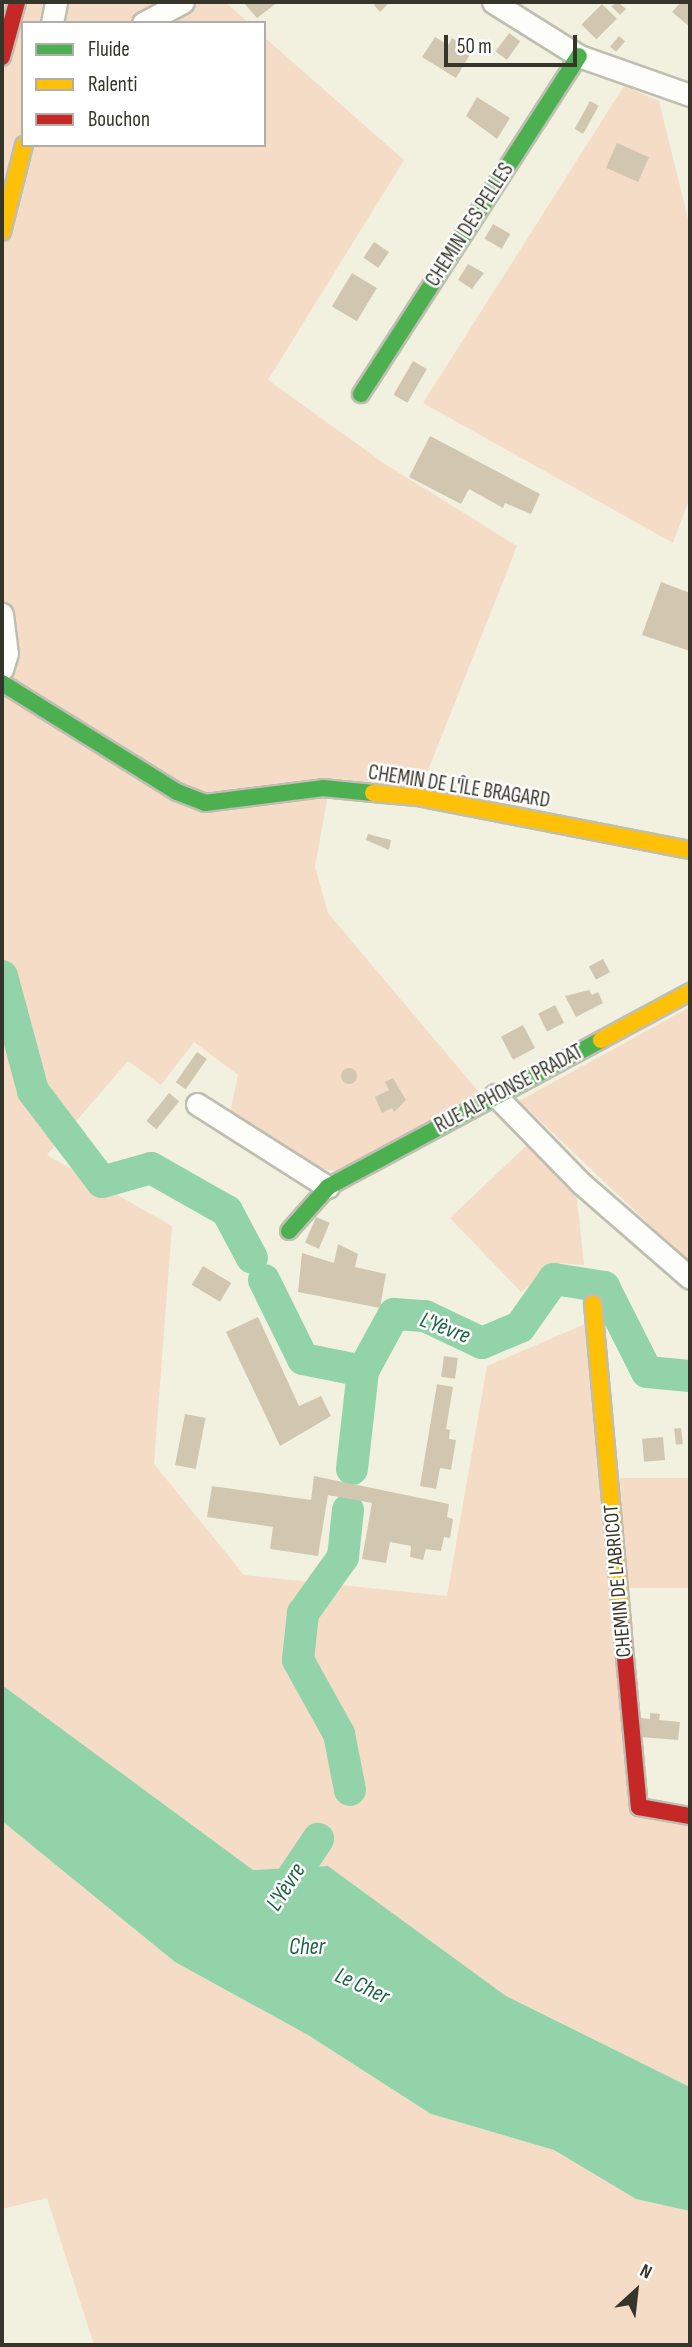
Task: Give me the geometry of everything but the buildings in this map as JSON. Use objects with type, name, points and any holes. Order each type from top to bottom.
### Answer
[{"type":"main road","points":[[2,57],[17,2]]},
{"type":"main road","name":"CHEMIN DES PELLES","points":[[360,394],[579,56]]},
{"type":"main road","points":[[2,232],[23,147]]},
{"type":"main road","name":"CHEMIN DE L'ÎLE BRAGARD","points":[[2,683],[177,792],[205,803],[323,788],[417,797],[690,850]]},
{"type":"main road","name":"RUE ALPHONSE PRADAT","points":[[289,1231],[328,1187],[690,992]]},
{"type":"main road","name":"CHEMIN DE L'ABRICOT","points":[[593,1304],[639,1807],[690,1816]]},
{"type":"street","points":[[52,21],[57,2]]},
{"type":"street","points":[[147,21],[183,2]]},
{"type":"street","points":[[493,2],[579,56],[681,94]]},
{"type":"street","points":[[2,614],[7,653],[2,669]]},
{"type":"street","points":[[495,1095],[582,1184],[690,1278]]},
{"type":"street","points":[[197,1104],[328,1187]]},
{"type":"shaded area","points":[[2,2],[225,2],[247,21],[21,21],[21,147],[266,147],[266,39],[404,160],[268,380],[385,464],[517,546],[421,788],[331,778],[315,867],[328,913],[483,1097],[338,1171],[300,1167],[229,1118],[238,1075],[194,1042],[161,1085],[128,1061],[47,1155],[172,1226],[154,1464],[244,1575],[447,1596],[487,1366],[599,1318],[640,1804],[690,1813],[690,2087],[506,1996],[328,1866],[253,1870],[2,1685]]},
{"type":"shaded area","points":[[624,86],[659,101],[690,227],[690,497],[673,543],[423,403]]},
{"type":"shaded area","points":[[690,1007],[690,1263],[519,1101]]},
{"type":"shaded area","points":[[527,1145],[577,1198],[584,1265],[559,1263],[521,1292],[450,1218]]},
{"type":"shaded area","points":[[620,1478],[690,1478],[690,1588],[620,1588]]},
{"type":"shaded area","points":[[2,1821],[175,1962],[308,2035],[431,2114],[554,2150],[636,2199],[690,2211],[690,2345],[94,2345],[47,2198],[2,2209]]},
{"type":"water","name":"Cher","points":[[2,1685],[253,1870],[328,1866],[506,1996],[690,2087],[690,2211],[636,2199],[554,2150],[431,2114],[308,2035],[175,1962],[2,1821]]},
{"type":"waterway","name":"L'Yèvre","points":[[2,976],[33,1091],[102,1182],[151,1168],[227,1211],[252,1258]]},
{"type":"waterway","name":"L'Yèvre","points":[[352,1469],[363,1371],[394,1314],[425,1316],[482,1343],[520,1327],[554,1279],[604,1287],[647,1372],[690,1376]]},
{"type":"waterway","name":"L'Yèvre","points":[[264,1280],[303,1359],[363,1371]]},
{"type":"waterway","name":"L'Yèvre","points":[[348,1510],[343,1557],[303,1613],[298,1660],[339,1734],[350,1790]]},
{"type":"waterway","name":"L'Yèvre","points":[[276,1902],[318,1839]]},
{"type":"traffic: fast","points":[[361,394],[579,56]]},
{"type":"traffic: fast","points":[[2,683],[177,792],[205,803],[323,788],[373,793]]},
{"type":"traffic: fast","points":[[289,1231],[328,1187],[601,1040]]},
{"type":"traffic: slow","points":[[2,232],[23,147]]},
{"type":"traffic: slow","points":[[373,793],[417,797],[690,850]]},
{"type":"traffic: slow","points":[[601,1040],[690,992]]},
{"type":"traffic: slow","points":[[593,1304],[622,1625]]},
{"type":"traffic: jam","points":[[2,57],[17,2]]},
{"type":"traffic: jam","points":[[622,1625],[639,1807],[690,1816]]},
{"type":"water label","name":"Le Cher","points":[[362,1986]]}]
